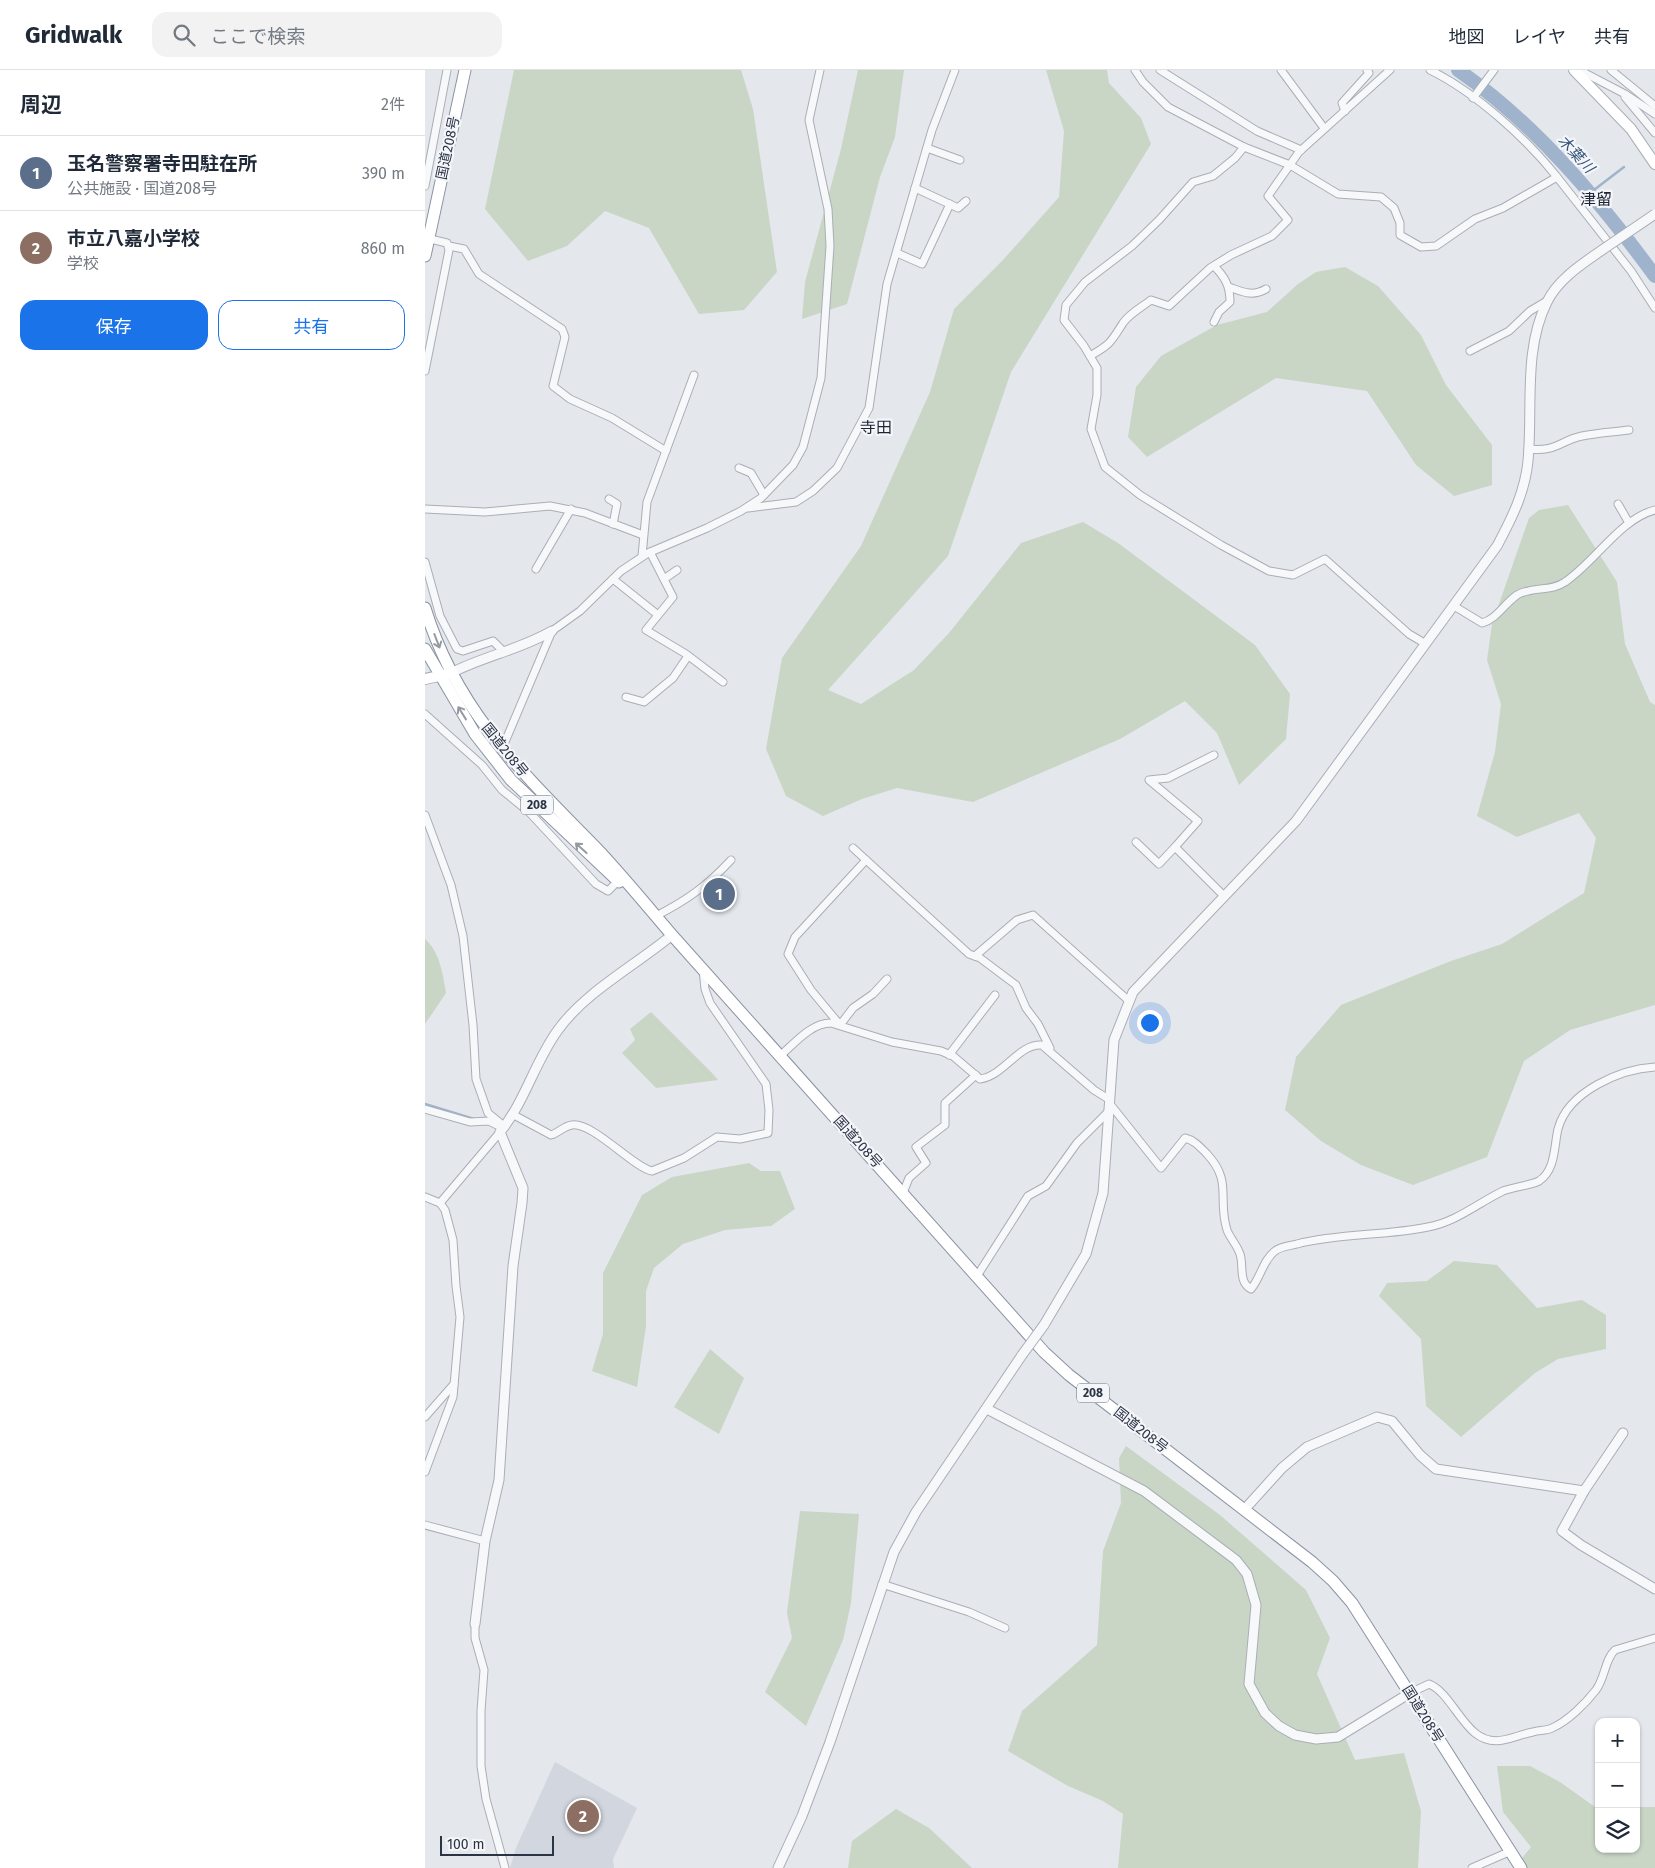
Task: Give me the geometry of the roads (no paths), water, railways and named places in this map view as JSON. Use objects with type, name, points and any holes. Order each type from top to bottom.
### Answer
[{"type":"highway","name":"国道208号","points":[[425,256],[427,239],[465,70]]},
{"type":"highway","name":"国道208号","points":[[425,608],[441,650],[469,702],[502,749],[622,876],[703,970],[1044,1352],[1069,1375],[1333,1581],[1352,1603],[1521,1868]]},
{"type":"highway","name":"国道208号","points":[[425,649],[475,734],[511,780],[656,916]]},
{"type":"main road","points":[[1574,70],[1631,128],[1655,164]]},
{"type":"main road","points":[[425,679],[440,677],[453,672]]},
{"type":"street","points":[[425,186],[447,70]]},
{"type":"street","points":[[453,672],[537,640],[552,631],[580,611],[613,579],[642,556],[707,528],[745,508],[764,495],[793,465],[803,447],[821,378],[826,323],[830,224],[809,120],[820,70]]},
{"type":"street","points":[[745,508],[796,502],[813,491],[837,468],[869,408],[887,284],[927,148],[955,70]]},
{"type":"street","points":[[1135,70],[1143,82],[1168,107],[1244,147],[1290,165],[1338,194],[1381,198],[1394,208],[1400,223],[1400,235],[1421,246],[1429,248],[1436,246],[1475,219],[1503,208],[1557,177]]},
{"type":"street","points":[[1160,70],[1257,131],[1301,150]]},
{"type":"street","points":[[1281,70],[1324,128]]},
{"type":"street","points":[[1345,111],[1342,103],[1369,73],[1367,70]]},
{"type":"street","points":[[1090,356],[1105,347],[1136,310],[1151,300],[1169,306],[1214,266],[1231,255],[1272,236],[1288,220],[1268,196],[1273,186],[1301,150],[1390,70]]},
{"type":"street","points":[[1431,70],[1449,79],[1474,96],[1521,136],[1557,177],[1631,271],[1655,308]]},
{"type":"street","points":[[1474,96],[1494,70]]},
{"type":"street","points":[[1579,70],[1619,91],[1655,114]]},
{"type":"street","points":[[1611,70],[1655,106]]},
{"type":"street","points":[[1619,91],[1655,133]]},
{"type":"street","points":[[1244,147],[1235,158],[1213,176],[1193,182],[1159,220],[1132,246],[1085,282],[1066,305],[1064,320],[1097,368],[1097,395],[1091,429],[1105,467],[1140,495],[1269,572],[1293,575],[1325,559],[1409,634],[1426,644]]},
{"type":"street","points":[[927,148],[960,160]]},
{"type":"street","points":[[915,188],[958,208],[966,201]]},
{"type":"street","points":[[897,253],[922,264],[950,204]]},
{"type":"street","points":[[1470,351],[1509,331],[1530,311],[1547,301],[1569,274],[1655,214]]},
{"type":"street","points":[[427,239],[464,249],[479,274],[562,329],[565,337],[553,386],[570,398],[612,418],[665,451]]},
{"type":"street","points":[[425,371],[449,246]]},
{"type":"street","points":[[1214,266],[1223,275],[1229,287],[1230,302],[1219,312],[1214,322]]},
{"type":"street","points":[[1229,287],[1249,294],[1257,294],[1266,289]]},
{"type":"street","points":[[778,1868],[802,1816],[830,1742],[894,1552],[916,1512],[1044,1324],[1072,1281],[1086,1254],[1103,1193],[1114,1040],[1133,992],[1296,821],[1497,546],[1519,504],[1528,449],[1533,343],[1547,301]]},
{"type":"street","points":[[642,556],[647,502],[694,375]]},
{"type":"street","points":[[1528,449],[1543,450],[1557,447],[1579,436],[1629,430]]},
{"type":"street","points":[[739,468],[751,473],[764,495]]},
{"type":"street","points":[[609,499],[617,504],[613,524]]},
{"type":"street","points":[[1618,504],[1629,522]]},
{"type":"street","points":[[425,509],[485,512],[550,506],[571,509],[643,535]]},
{"type":"street","points":[[537,569],[571,509]]},
{"type":"street","points":[[1454,606],[1481,623],[1491,621],[1517,595],[1528,590],[1546,589],[1564,583],[1629,522],[1646,512],[1655,510]]},
{"type":"street","points":[[650,552],[673,597],[646,630],[688,656],[723,682]]},
{"type":"street","points":[[425,562],[441,616],[457,649],[463,650],[493,640],[504,652]]},
{"type":"street","points":[[664,579],[677,570]]},
{"type":"street","points":[[613,579],[658,615]]},
{"type":"street","points":[[502,749],[552,631]]},
{"type":"street","points":[[625,697],[644,702],[673,678],[688,656]]},
{"type":"street","points":[[425,714],[464,746],[502,790],[529,812],[596,884],[608,891],[617,881]]},
{"type":"street","points":[[1136,842],[1159,864],[1199,821],[1149,780],[1168,778],[1214,755]]},
{"type":"street","points":[[502,790],[511,780]]},
{"type":"street","points":[[425,815],[451,885],[463,936],[473,1025],[476,1079],[487,1113],[503,1129],[523,1188],[523,1203],[513,1266],[499,1480],[485,1541],[478,1626],[475,1638],[484,1670],[481,1711],[481,1766],[486,1799],[505,1868]]},
{"type":"street","points":[[1175,847],[1224,896]]},
{"type":"street","points":[[853,848],[969,954],[975,956],[1016,985],[1026,1008],[1038,1024],[1052,1051]]},
{"type":"street","points":[[656,916],[689,899],[710,883],[731,860]]},
{"type":"street","points":[[840,1025],[811,990],[789,954],[795,936],[866,860]]},
{"type":"street","points":[[975,956],[1017,920],[1033,915],[1129,1001]]},
{"type":"street","points":[[440,1203],[503,1129],[557,1031],[568,1018],[616,977],[672,935]]},
{"type":"street","points":[[512,1114],[551,1135],[569,1125],[580,1126],[615,1146],[652,1171],[684,1158],[717,1138],[740,1139],[768,1133],[769,1110],[766,1084],[710,1003],[705,989],[703,970]]},
{"type":"street","points":[[840,1025],[853,1008],[873,994],[887,979]]},
{"type":"street","points":[[949,1054],[995,995]]},
{"type":"street","points":[[781,1056],[818,1025],[824,1023],[840,1025],[892,1042],[949,1054],[980,1079],[992,1075],[1037,1044],[1046,1046],[1110,1105],[1161,1168],[1185,1138],[1194,1142],[1214,1161],[1222,1174],[1224,1217],[1227,1231],[1240,1254],[1243,1281],[1251,1289],[1268,1258],[1277,1250],[1313,1240],[1430,1227],[1467,1212],[1501,1192],[1539,1181],[1549,1168],[1555,1152],[1562,1119],[1580,1096],[1618,1074],[1638,1068],[1655,1067]]},
{"type":"street","points":[[903,1193],[909,1178],[926,1163],[916,1147],[945,1125],[945,1104],[976,1075]]},
{"type":"street","points":[[977,1276],[1028,1196],[1047,1186],[1077,1143],[1110,1105]]},
{"type":"street","points":[[425,1109],[470,1122],[489,1121],[503,1129]]},
{"type":"street","points":[[425,1198],[440,1203],[445,1210],[453,1240],[455,1286],[460,1317],[453,1397],[425,1472]]},
{"type":"street","points":[[425,1417],[454,1383]]},
{"type":"street","points":[[987,1409],[1144,1491],[1236,1560],[1247,1574],[1256,1605],[1249,1684],[1265,1713],[1279,1726],[1295,1735],[1316,1739],[1339,1737],[1409,1693],[1429,1684],[1445,1696],[1456,1714],[1475,1733],[1486,1740],[1504,1741],[1552,1728],[1567,1718],[1596,1690],[1606,1670],[1611,1654],[1615,1650],[1655,1638]]},
{"type":"street","points":[[1244,1510],[1282,1468],[1307,1448],[1377,1417],[1393,1421],[1420,1455],[1436,1470],[1584,1491]]},
{"type":"street","points":[[1623,1433],[1584,1491],[1562,1531],[1581,1545],[1655,1589]]},
{"type":"street","points":[[425,1525],[485,1541]]},
{"type":"street","points":[[882,1584],[969,1612],[1005,1628]]},
{"type":"street","points":[[1473,1868],[1511,1851]]},
{"type":"waterway","name":"木葉川","points":[[1458,70],[1514,114],[1565,165],[1612,219],[1655,276]]},
{"type":"waterway","points":[[1590,193],[1624,167]]},
{"type":"waterway","points":[[425,1104],[474,1119]]},
{"type":"place","name":"玉名警察署寺田駐在所","points":[[719,894]]},
{"type":"place","name":"市立八嘉小学校","points":[[583,1816]]},
{"type":"district","name":"津留","points":[[1596,199]]},
{"type":"district","name":"寺田","points":[[876,427]]}]
